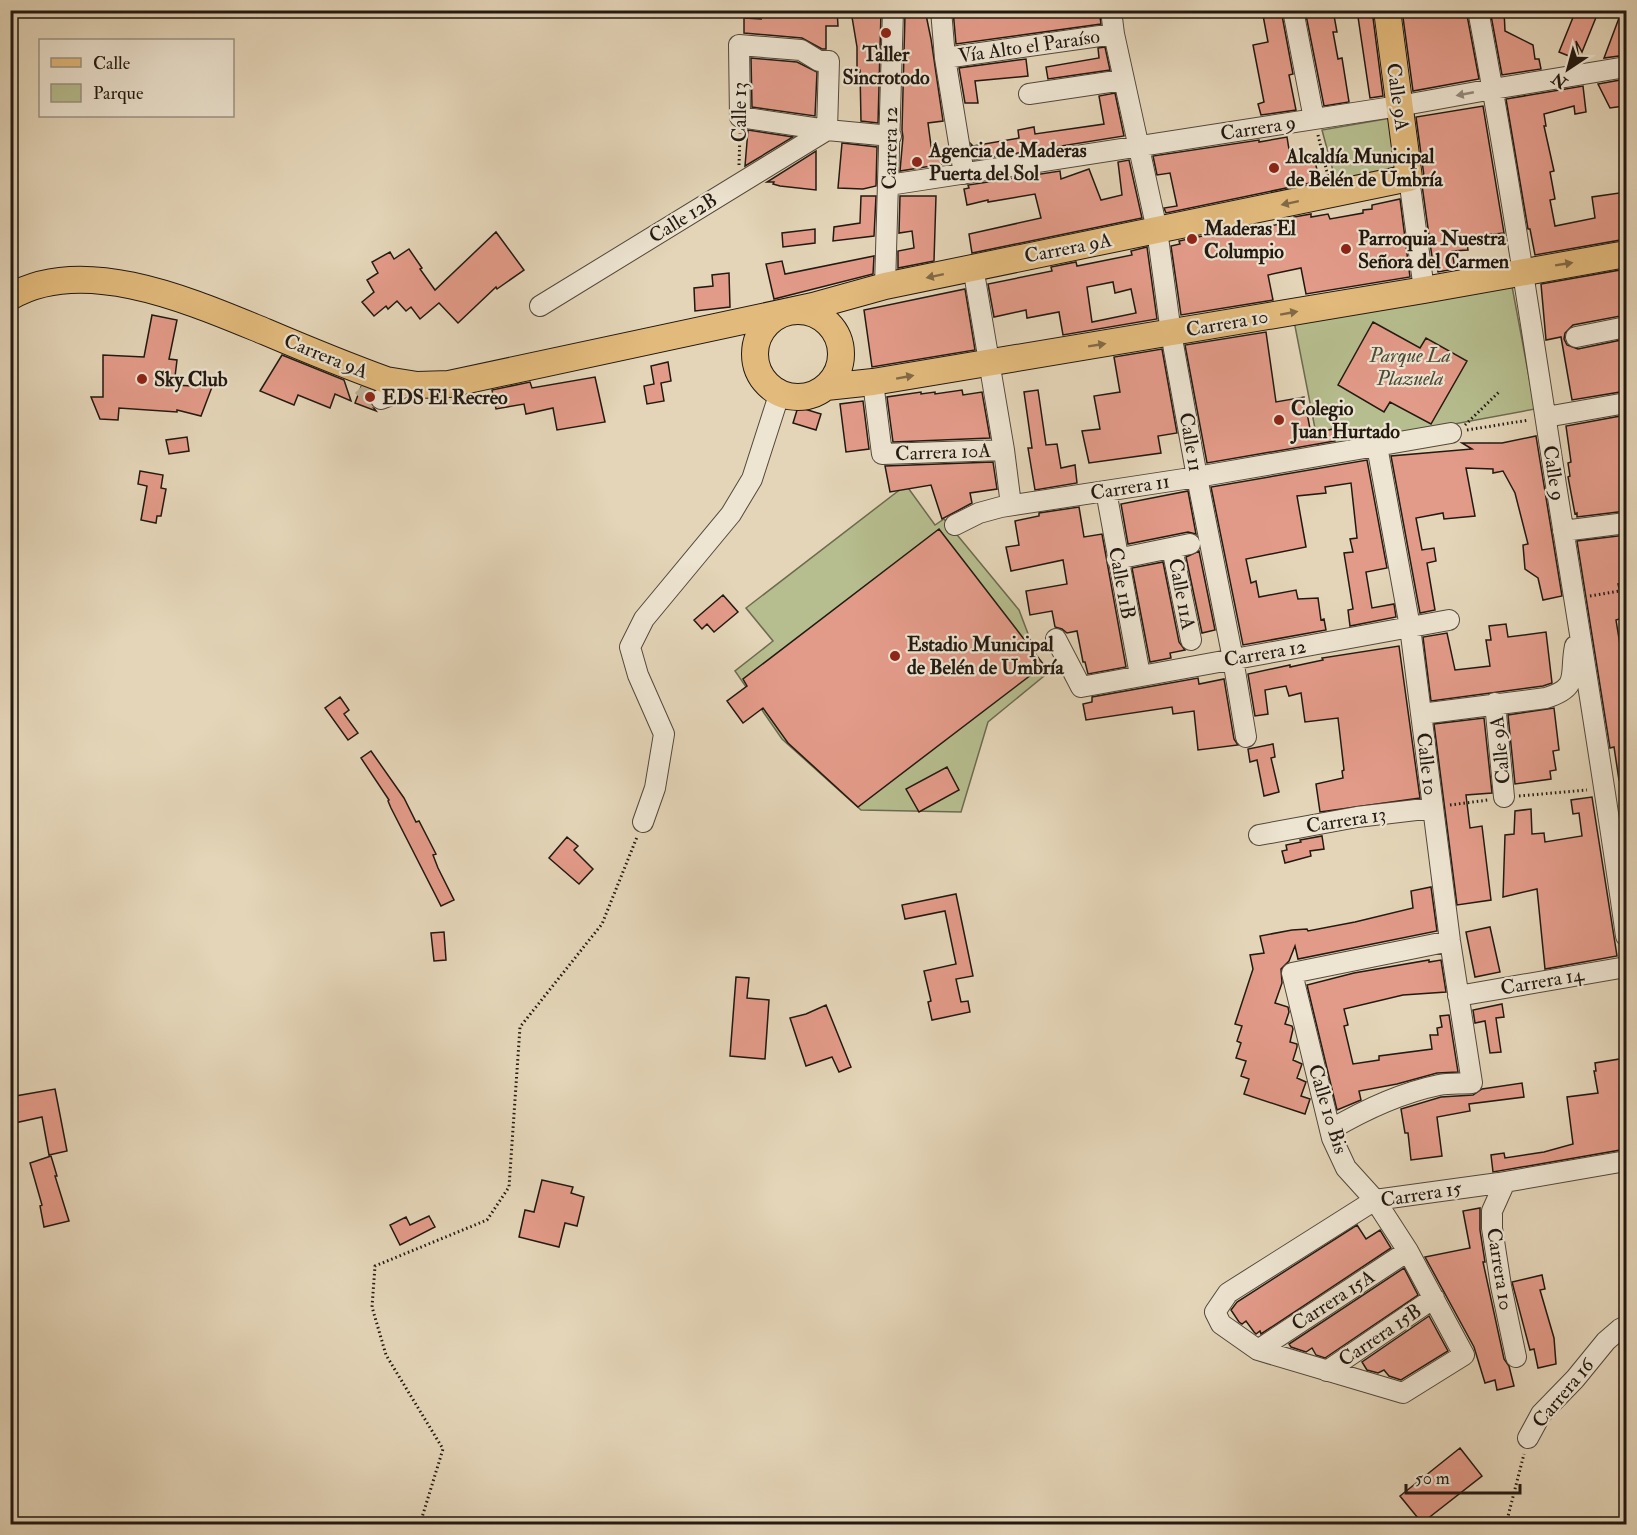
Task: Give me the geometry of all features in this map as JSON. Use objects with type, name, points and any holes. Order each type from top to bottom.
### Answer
[{"type":"main road","name":"Calle 9A","points":[[1387,10],[1409,178]]},
{"type":"main road","name":"Carrera 9A","points":[[10,297],[47,283],[71,281],[100,280],[149,289],[197,304],[359,378],[417,385],[449,384],[792,311],[885,286],[973,267],[1409,178]]},
{"type":"main road","name":"Carrera 10","points":[[826,387],[873,382],[1171,333],[1626,254]]},
{"type":"main road","points":[[792,311],[819,316],[838,336],[841,350],[840,363],[835,376],[826,387],[804,396],[792,396],[780,392],[768,384],[755,358],[756,344],[761,332],[769,322],[792,311]]},
{"type":"main road","points":[[728,325],[756,344]]},
{"type":"street","name":"Carrera 12","points":[[885,286],[890,185],[893,10]]},
{"type":"street","points":[[941,10],[945,58],[964,174]]},
{"type":"street","name":"Calle 11","points":[[1111,10],[1114,34],[1157,230],[1171,333],[1246,737]]},
{"type":"street","points":[[1293,10],[1314,119]]},
{"type":"street","name":"Calle 9","points":[[1478,10],[1493,88],[1624,903],[1626,936]]},
{"type":"street","name":"Vía Alto el Paraíso","points":[[945,58],[1114,34]]},
{"type":"street","name":"Calle 13","points":[[740,117],[739,45],[801,50],[819,61],[829,61],[826,130]]},
{"type":"street","name":"Carrera 9","points":[[890,185],[1399,106],[1493,88],[1626,68]]},
{"type":"street","points":[[1029,94],[1124,80]]},
{"type":"street","points":[[740,117],[826,130],[891,136]]},
{"type":"street","name":"Calle 12B","points":[[540,306],[826,130]]},
{"type":"street","name":"Calle 9A","points":[[1409,178],[1424,290]]},
{"type":"street","points":[[973,267],[1004,450],[1011,506]]},
{"type":"street","points":[[1576,337],[1626,327]]},
{"type":"street","name":"Carrera 10A","points":[[873,382],[882,454],[1004,450]]},
{"type":"street","points":[[381,399],[408,384]]},
{"type":"street","points":[[643,822],[655,788],[664,734],[638,675],[630,647],[644,619],[731,514],[752,479],[780,392]]},
{"type":"street","points":[[1546,417],[1626,403]]},
{"type":"street","name":"Carrera 11","points":[[955,525],[978,513],[1011,506],[1197,477],[1451,433]]},
{"type":"street","name":"Calle 10","points":[[1330,1130],[1362,1111],[1387,1101],[1440,1085],[1472,1083],[1450,941],[1410,627],[1377,446]]},
{"type":"street","name":"Calle 11B","points":[[1106,491],[1140,675]]},
{"type":"street","points":[[1563,531],[1626,523]]},
{"type":"street","name":"Calle 11A","points":[[1117,559],[1181,546],[1191,640]]},
{"type":"street","name":"Carrera 12","points":[[1056,639],[1081,687],[1449,620]]},
{"type":"street","points":[[1421,714],[1546,698],[1562,693],[1568,687],[1579,632]]},
{"type":"street","name":"Calle 9A","points":[[1495,703],[1504,797]]},
{"type":"street","name":"Carrera 13","points":[[1259,835],[1357,817],[1433,808]]},
{"type":"street","name":"Calle 10 Bis","points":[[1327,1371],[1402,1393],[1464,1355],[1408,1251],[1375,1200],[1346,1168],[1330,1130],[1292,973],[1450,941]]},
{"type":"street","name":"Carrera 14","points":[[1458,996],[1626,967]]},
{"type":"street","name":"Carrera 15","points":[[1258,1350],[1221,1324],[1215,1312],[1228,1293],[1375,1200],[1505,1182],[1626,1161]]},
{"type":"street","name":"Carrera 10","points":[[1505,1182],[1492,1211],[1492,1228],[1516,1357]]},
{"type":"street","name":"Carrera 15A","points":[[1258,1350],[1408,1251]]},
{"type":"street","name":"Carrera 15B","points":[[1327,1371],[1434,1298]]},
{"type":"street","name":"Carrera 16","points":[[1528,1438],[1541,1413],[1575,1379],[1606,1341],[1626,1326]]},
{"type":"street","points":[[1258,1350],[1327,1371]]},
{"type":"path","name":"Calle 13","points":[[739,169],[740,117]]},
{"type":"path","points":[[1314,119],[1332,194]]},
{"type":"path","points":[[1451,433],[1468,423],[1500,391]]},
{"type":"path","points":[[1451,433],[1546,417]]},
{"type":"path","points":[[1574,599],[1626,590]]},
{"type":"path","points":[[420,1524],[443,1449],[386,1355],[372,1306],[375,1266],[487,1220],[509,1187],[520,1027],[602,924],[643,822]]},
{"type":"path","points":[[1506,1524],[1528,1438]]},
{"type":"green space","points":[[1391,118],[1397,167],[1336,182],[1322,130]]},
{"type":"green space","name":"Parque La Plazuela","points":[[1511,281],[1535,409],[1319,449],[1294,321]]},
{"type":"green space","name":"Estadio Municipal de Belén de Umbría","points":[[906,485],[935,525],[944,519],[1019,610],[1044,676],[988,722],[961,812],[861,810],[782,739],[735,671],[773,641],[746,608]]},
{"type":"building","points":[[786,10],[837,10],[838,26],[826,26],[826,49],[802,38],[744,33],[744,18],[761,19],[758,13],[786,12]]},
{"type":"building","points":[[925,10],[943,121],[928,123],[932,153],[948,150],[950,163],[900,171],[903,137],[905,14]]},
{"type":"building","points":[[953,10],[1099,10],[1101,24],[956,44]]},
{"type":"building","points":[[1262,10],[1281,10],[1293,74],[1289,75],[1296,110],[1261,115],[1258,104],[1264,102],[1253,45],[1268,42]]},
{"type":"building","points":[[1305,10],[1333,10],[1337,32],[1333,32],[1338,59],[1342,58],[1349,102],[1324,106]]},
{"type":"building","points":[[1357,10],[1372,10],[1383,96],[1370,98]]},
{"type":"building","points":[[1402,10],[1449,10],[1450,17],[1467,15],[1479,79],[1413,91]]},
{"type":"building","points":[[1490,10],[1504,10],[1505,31],[1533,45],[1535,59],[1539,59],[1541,69],[1502,75]]},
{"type":"building","points":[[1576,10],[1599,10],[1582,52],[1576,41],[1579,60],[1559,52]]},
{"type":"building","points":[[1622,10],[1626,10],[1626,55],[1604,58]]},
{"type":"building","points":[[881,12],[878,123],[861,121],[860,70],[857,69],[857,47],[852,17]]},
{"type":"building","points":[[1105,47],[1110,70],[1048,79],[1046,67],[1099,58],[1098,48]]},
{"type":"building","points":[[751,58],[797,62],[817,72],[815,116],[752,107]]},
{"type":"building","points":[[1026,59],[1028,76],[975,81],[978,103],[965,103],[959,68]]},
{"type":"building","points":[[1626,79],[1624,106],[1610,108],[1598,84]]},
{"type":"building","points":[[1583,86],[1586,112],[1575,114],[1574,106],[1544,114],[1546,126],[1544,126],[1554,171],[1550,172],[1555,199],[1550,200],[1555,226],[1595,218],[1592,197],[1626,192],[1626,239],[1535,255],[1530,229],[1528,229],[1506,99]]},
{"type":"building","points":[[1115,93],[1124,136],[974,160],[971,144],[973,146],[1019,138],[1018,130],[1034,127],[1035,134],[1104,124],[1099,96]]},
{"type":"building","points":[[1483,106],[1504,233],[1466,237],[1468,250],[1452,251],[1455,269],[1438,272],[1436,263],[1433,264],[1422,185],[1424,176],[1416,117]]},
{"type":"building","points":[[748,130],[793,137],[745,166]]},
{"type":"building","points":[[1287,137],[1291,162],[1314,158],[1320,181],[1166,213],[1164,208],[1177,206],[1170,173],[1157,175],[1153,156]]},
{"type":"building","points":[[842,143],[877,147],[876,186],[863,189],[838,188]]},
{"type":"building","points":[[816,151],[816,190],[780,186],[773,184],[774,182],[767,182]]},
{"type":"building","points":[[1129,160],[1142,218],[972,253],[969,234],[1041,218],[1035,194],[967,205],[964,189],[969,188],[968,185],[1060,171],[1061,179],[1089,169],[1101,200],[1122,195],[1118,162]]},
{"type":"building","points":[[861,196],[876,196],[874,236],[833,241],[834,227],[860,223]]},
{"type":"building","points":[[900,196],[936,196],[934,261],[898,268],[898,251],[914,248],[912,231],[899,233]]},
{"type":"building","points":[[1400,199],[1410,277],[1306,294],[1301,268],[1268,275],[1273,300],[1181,315],[1171,246],[1180,244],[1179,241],[1249,226],[1250,230],[1295,221],[1294,217],[1311,214],[1311,217],[1328,214],[1330,219],[1363,213],[1363,210],[1372,209],[1372,205]]},
{"type":"building","points":[[815,229],[815,243],[783,247],[782,233]]},
{"type":"building","points":[[496,232],[524,270],[497,289],[496,287],[458,323],[439,303],[420,319],[411,307],[406,311],[397,301],[388,309],[386,306],[374,316],[362,302],[374,292],[367,280],[378,273],[372,262],[390,252],[394,259],[409,249],[435,290]]},
{"type":"building","points":[[1147,247],[1157,319],[1063,335],[1059,312],[1027,318],[1026,310],[994,317],[988,284],[1052,271],[1051,267],[1076,262],[1077,266],[1132,255],[1131,251]],"holes":[[[1113,282],[1115,293],[1131,289],[1136,313],[1092,322],[1087,287]]]},
{"type":"building","points":[[874,256],[873,274],[774,299],[766,264],[782,261],[785,274]]},
{"type":"building","points":[[1626,269],[1626,315],[1573,325],[1565,333],[1564,339],[1567,345],[1578,349],[1626,339],[1626,391],[1572,400],[1561,337],[1546,340],[1541,284]]},
{"type":"building","points":[[729,273],[730,307],[695,311],[694,288],[713,286],[712,275]]},
{"type":"building","points":[[965,289],[975,350],[872,367],[864,310]]},
{"type":"building","points":[[152,315],[177,320],[169,359],[177,360],[174,385],[212,387],[201,416],[177,410],[177,412],[119,408],[118,420],[100,419],[91,397],[103,397],[103,355],[144,357]]},
{"type":"building","points":[[1373,322],[1420,348],[1426,338],[1467,361],[1431,424],[1390,402],[1384,412],[1338,385]]},
{"type":"building","points":[[1266,332],[1276,402],[1304,397],[1311,434],[1333,429],[1335,441],[1207,463],[1185,345]]},
{"type":"building","points":[[1162,349],[1177,433],[1158,436],[1161,453],[1089,463],[1082,431],[1100,429],[1094,396],[1120,392],[1114,357]]},
{"type":"building","points":[[282,355],[344,380],[351,401],[335,394],[330,408],[298,395],[294,405],[260,391]]},
{"type":"building","points":[[668,362],[671,381],[661,383],[664,401],[647,404],[644,386],[654,384],[651,366]]},
{"type":"building","points":[[595,377],[605,422],[557,430],[553,408],[526,414],[524,404],[496,409],[492,390],[530,382],[532,388]]},
{"type":"building","points":[[361,387],[372,391],[369,396],[370,403],[376,411],[355,403]]},
{"type":"building","points":[[962,390],[963,395],[982,392],[990,438],[893,442],[887,397],[921,392],[921,394],[935,392],[935,394]]},
{"type":"building","points":[[1038,390],[1046,445],[1057,444],[1061,468],[1075,465],[1077,483],[1035,490],[1028,448],[1032,448],[1024,392]]},
{"type":"building","points":[[863,401],[869,449],[846,452],[840,404]]},
{"type":"building","points":[[798,407],[821,414],[816,430],[793,423]]},
{"type":"building","points":[[1626,415],[1626,511],[1577,517],[1568,477],[1570,476],[1568,463],[1571,462],[1566,426]]},
{"type":"building","points":[[1536,436],[1562,596],[1543,600],[1538,578],[1525,569],[1523,545],[1528,544],[1515,493],[1503,471],[1493,473],[1493,469],[1466,468],[1475,516],[1444,519],[1443,513],[1416,518],[1422,550],[1434,548],[1436,561],[1427,563],[1435,610],[1420,613],[1391,456],[1472,449],[1462,443],[1502,443]]},
{"type":"building","points":[[187,437],[189,451],[169,454],[166,440]]},
{"type":"building","points":[[1367,460],[1387,568],[1366,572],[1372,608],[1394,604],[1396,617],[1350,626],[1348,610],[1353,609],[1344,553],[1353,552],[1350,539],[1357,538],[1351,483],[1325,487],[1326,493],[1297,496],[1306,547],[1246,559],[1251,583],[1256,581],[1259,597],[1296,590],[1298,599],[1318,598],[1321,620],[1324,619],[1326,630],[1243,645],[1211,487]]},
{"type":"building","points":[[993,462],[997,489],[970,493],[972,503],[942,519],[931,485],[890,492],[885,466]]},
{"type":"building","points":[[140,471],[163,475],[161,488],[166,489],[161,516],[157,516],[156,523],[141,520],[147,486],[138,484]]},
{"type":"building","points":[[1188,491],[1196,534],[1188,532],[1128,544],[1121,504]]},
{"type":"building","points":[[1079,507],[1084,537],[1102,534],[1126,667],[1088,674],[1085,662],[1083,662],[1077,631],[1067,633],[1055,627],[1052,611],[1030,615],[1026,591],[1067,584],[1063,560],[1011,571],[1006,547],[1019,545],[1015,521],[1039,516],[1039,513]]},
{"type":"building","name":"Estadio Municipal de Belén de Umbría","points":[[939,529],[1044,665],[858,807],[788,743],[763,708],[743,723],[727,701],[747,686],[743,679]]},
{"type":"building","points":[[1626,535],[1626,583],[1618,584],[1626,617],[1616,620],[1624,669],[1626,668],[1626,780],[1619,780],[1614,747],[1610,748],[1577,541]]},
{"type":"building","points":[[1199,551],[1215,630],[1202,633],[1186,557]]},
{"type":"building","points":[[1163,562],[1179,642],[1185,650],[1170,653],[1171,658],[1150,662],[1132,568]]},
{"type":"building","points":[[723,595],[738,612],[714,632],[707,624],[702,629],[694,620]]},
{"type":"building","points":[[1506,624],[1508,637],[1546,632],[1552,683],[1431,701],[1423,637],[1447,633],[1455,670],[1490,666],[1486,640],[1491,640],[1489,626]]},
{"type":"building","points":[[1399,646],[1420,798],[1320,812],[1316,784],[1343,778],[1338,718],[1305,722],[1301,693],[1289,696],[1286,686],[1265,690],[1268,714],[1255,716],[1248,674],[1323,660],[1322,658]]},
{"type":"building","points":[[1198,678],[1199,684],[1224,679],[1234,739],[1238,745],[1198,750],[1194,711],[1173,714],[1172,707],[1086,720],[1083,704],[1092,702],[1092,697]]},
{"type":"building","points":[[340,697],[349,710],[344,714],[358,733],[348,740],[325,708]]},
{"type":"building","points":[[1554,708],[1559,750],[1553,751],[1556,770],[1550,771],[1551,779],[1515,784],[1508,715]]},
{"type":"building","points":[[1484,718],[1492,793],[1466,795],[1470,828],[1482,826],[1491,900],[1457,905],[1434,724]]},
{"type":"building","points":[[1273,744],[1275,757],[1271,758],[1279,792],[1264,796],[1257,760],[1250,762],[1248,749]]},
{"type":"building","points":[[371,751],[404,798],[416,822],[419,821],[436,854],[433,855],[438,868],[454,900],[441,906],[389,800],[361,758]]},
{"type":"building","points":[[947,767],[959,790],[919,812],[906,789]]},
{"type":"building","points":[[1592,797],[1617,956],[1545,969],[1537,889],[1503,897],[1505,835],[1514,834],[1515,811],[1531,809],[1532,834],[1544,833],[1545,842],[1582,836],[1579,813],[1573,814],[1571,800]]},
{"type":"building","points":[[1322,836],[1324,849],[1310,851],[1311,856],[1285,863],[1282,851],[1287,850],[1286,845]]},
{"type":"building","points":[[567,837],[578,846],[574,850],[593,869],[579,884],[549,858]]},
{"type":"building","points":[[1431,887],[1437,931],[1298,959],[1295,946],[1289,961],[1281,969],[1282,983],[1275,1003],[1288,1007],[1289,1012],[1285,1024],[1292,1026],[1293,1029],[1290,1042],[1297,1044],[1293,1060],[1302,1064],[1297,1078],[1306,1082],[1301,1096],[1310,1099],[1305,1114],[1244,1094],[1249,1079],[1241,1076],[1246,1061],[1236,1058],[1241,1043],[1237,1041],[1242,1026],[1235,1024],[1253,969],[1250,955],[1264,953],[1260,936],[1292,930],[1307,929],[1308,931],[1413,908],[1411,891]]},
{"type":"building","points":[[956,894],[973,976],[956,979],[961,1002],[968,1001],[970,1012],[932,1020],[928,1002],[931,1001],[924,971],[956,964],[945,911],[905,919],[902,905]]},
{"type":"building","points":[[1490,927],[1500,972],[1475,977],[1466,932]]},
{"type":"building","points":[[444,932],[446,960],[434,961],[431,933]]},
{"type":"building","points":[[1429,960],[1429,962],[1441,960],[1446,992],[1403,995],[1344,1009],[1348,1025],[1344,1026],[1353,1064],[1379,1060],[1379,1056],[1432,1049],[1430,1035],[1438,1035],[1437,1028],[1442,1027],[1440,1016],[1449,1015],[1458,1072],[1437,1073],[1359,1091],[1361,1100],[1337,1110],[1307,985],[1354,973]]},
{"type":"building","points":[[736,977],[749,978],[747,998],[769,1000],[765,1059],[730,1056]]},
{"type":"building","points":[[1502,1004],[1504,1017],[1496,1018],[1501,1052],[1490,1053],[1485,1021],[1475,1023],[1473,1010]]},
{"type":"building","points":[[826,1005],[851,1067],[839,1072],[832,1057],[806,1066],[790,1018]]},
{"type":"building","points":[[1626,1058],[1626,1149],[1493,1172],[1491,1155],[1504,1153],[1505,1158],[1544,1152],[1573,1144],[1567,1097],[1598,1093],[1595,1063]]},
{"type":"building","points":[[1522,1083],[1524,1097],[1469,1104],[1470,1111],[1437,1117],[1442,1156],[1411,1160],[1408,1133],[1405,1133],[1401,1109],[1441,1097],[1473,1095],[1482,1089]]},
{"type":"building","points":[[55,1089],[67,1151],[49,1155],[42,1117],[10,1124],[10,1097]]},
{"type":"building","points":[[51,1156],[69,1221],[44,1227],[40,1206],[42,1205],[30,1163]]},
{"type":"building","points":[[542,1180],[573,1187],[571,1193],[584,1197],[577,1226],[565,1223],[559,1247],[519,1237],[525,1210],[534,1212]]},
{"type":"building","points":[[1480,1208],[1480,1230],[1485,1262],[1483,1262],[1504,1359],[1509,1366],[1514,1386],[1497,1390],[1495,1380],[1485,1383],[1474,1347],[1425,1257],[1470,1248],[1463,1211]]},
{"type":"building","points":[[429,1216],[435,1227],[400,1245],[390,1225],[406,1217],[410,1225]]},
{"type":"building","points":[[1357,1225],[1366,1239],[1380,1230],[1391,1248],[1261,1334],[1260,1331],[1256,1334],[1246,1321],[1242,1324],[1239,1322],[1231,1310],[1237,1302]]},
{"type":"building","points":[[1404,1268],[1418,1295],[1325,1358],[1316,1355],[1312,1348],[1306,1352],[1291,1347],[1289,1344]]},
{"type":"building","points":[[1542,1275],[1545,1289],[1540,1290],[1554,1338],[1556,1364],[1538,1368],[1534,1349],[1530,1350],[1512,1282]]},
{"type":"building","points":[[1429,1316],[1448,1351],[1401,1380],[1389,1376],[1384,1370],[1378,1373],[1367,1370],[1362,1362]]},
{"type":"building","points":[[1460,1448],[1482,1476],[1422,1523],[1400,1496]]},
{"type":"tunnel","points":[[362,386],[373,397],[381,399]]},
{"type":"place","name":"Taller Sincrotodo","points":[[886,33]]},
{"type":"place","name":"Agencia de Maderas Puerta del Sol","points":[[917,162]]},
{"type":"place","name":"Alcaldía Municipal de Belén de Umbría","points":[[1274,168]]},
{"type":"place","name":"Maderas El Columpio","points":[[1192,239]]},
{"type":"place","name":"Parroquia Nuestra Señora del Carmen","points":[[1346,249]]},
{"type":"place","name":"Sky Club","points":[[142,379]]},
{"type":"place","name":"EDS El Recreo","points":[[370,397]]},
{"type":"place","name":"Colegio Juan Hurtado","points":[[1279,420]]},
{"type":"place","name":"Estadio Municipal de Belén de Umbría","points":[[895,656]]}]
